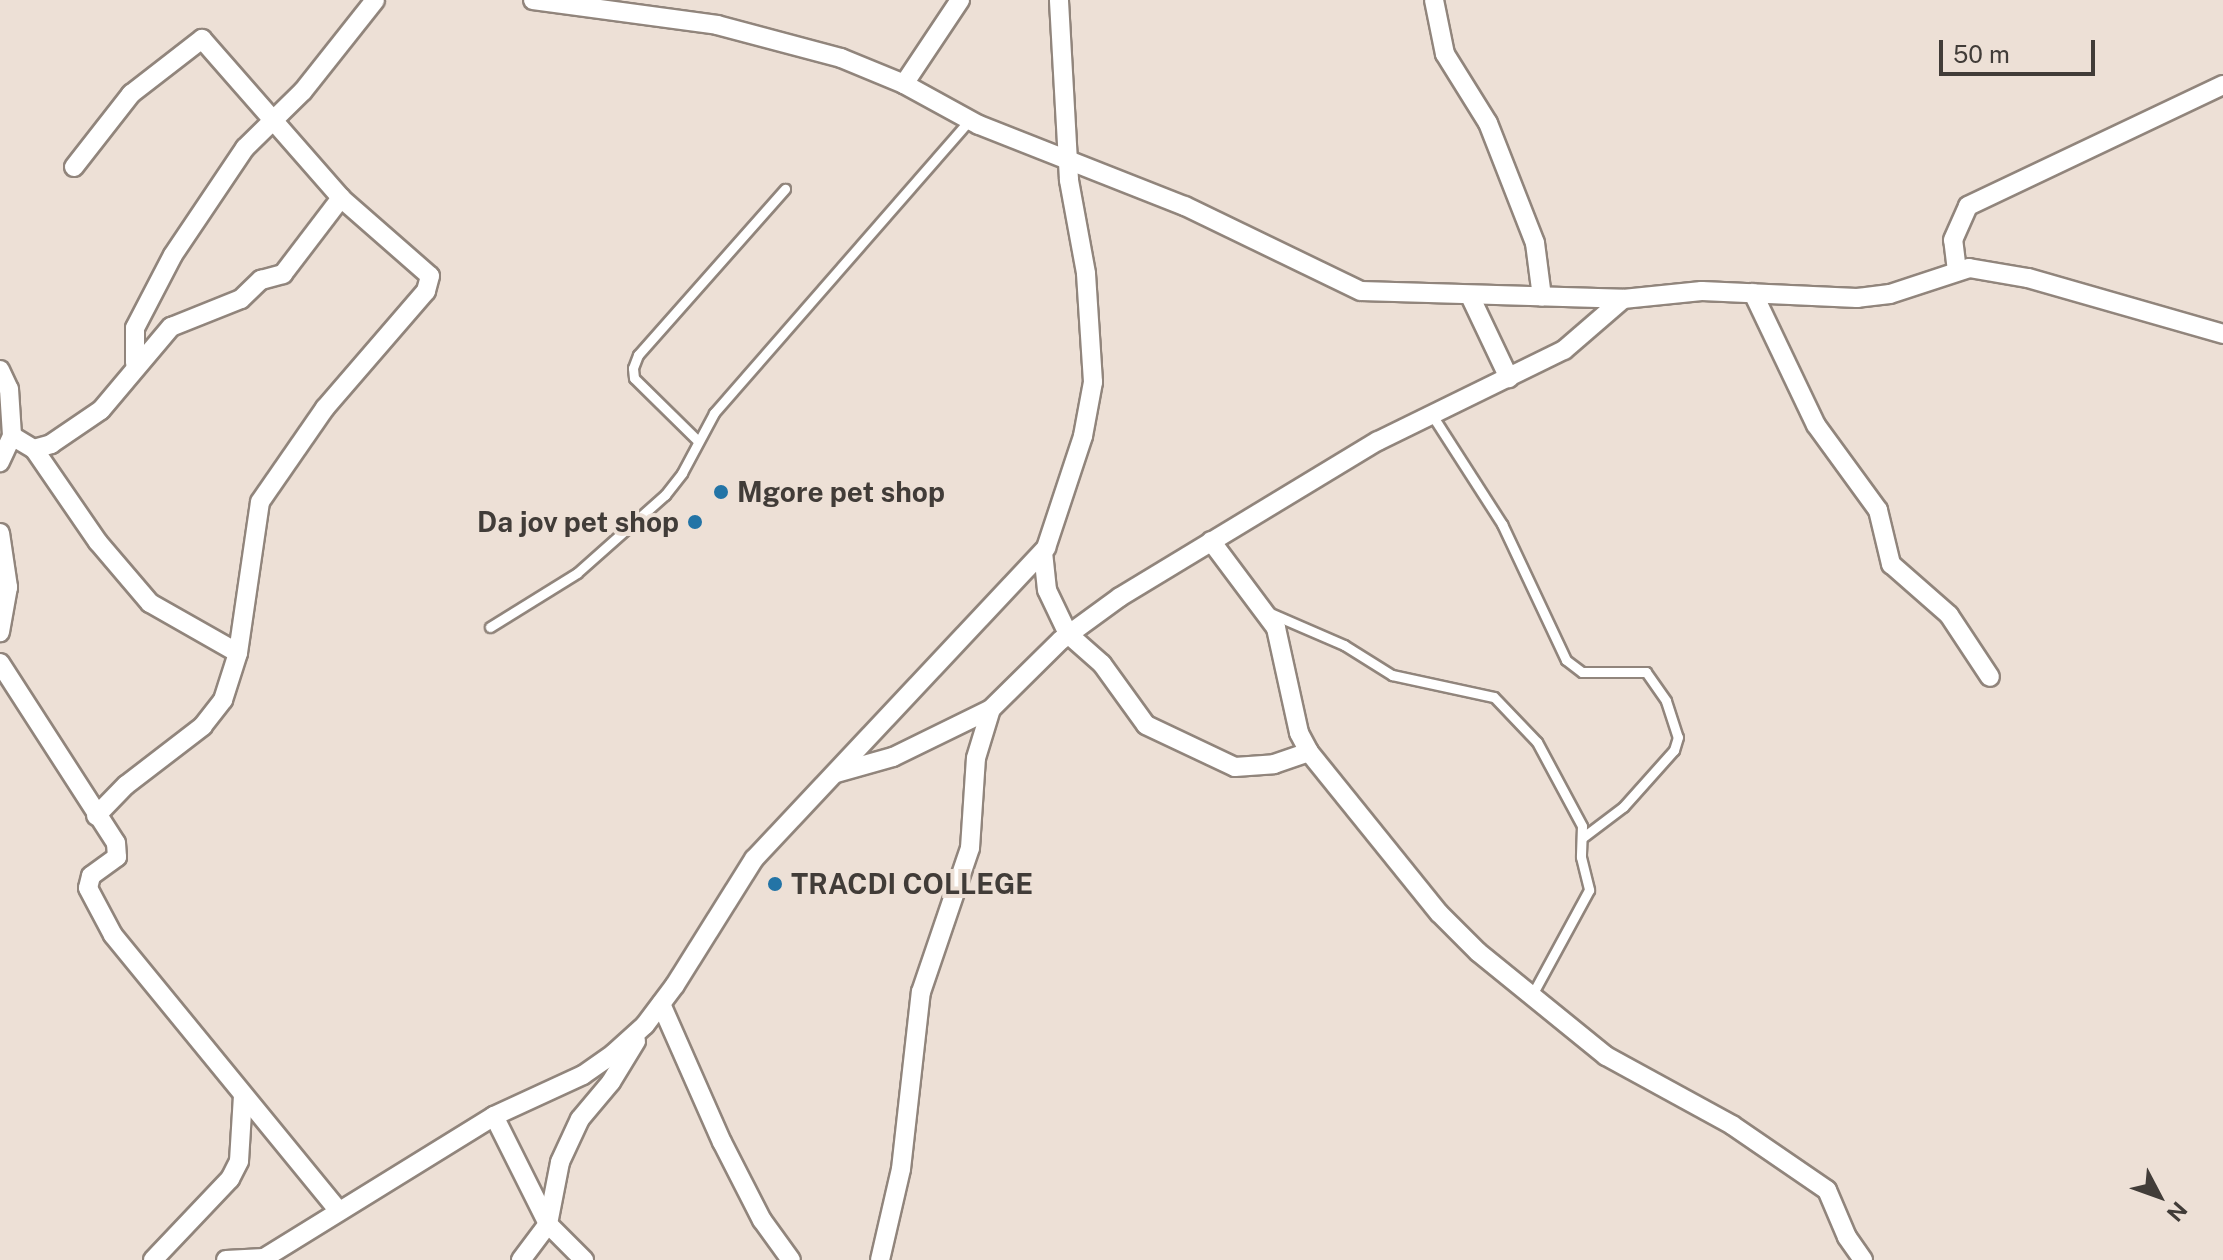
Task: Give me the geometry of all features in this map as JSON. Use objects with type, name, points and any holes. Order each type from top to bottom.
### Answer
[{"type":"street","points":[[135,363],[135,328],[173,255],[245,148],[276,119],[375,0]]},
{"type":"street","points":[[533,0],[582,3],[717,25],[841,58],[904,84],[970,120],[1185,206],[1349,288],[1391,295],[1623,299],[1702,291],[1857,298],[1890,294],[1957,271],[1991,270],[2223,334]]},
{"type":"street","points":[[904,84],[960,0]]},
{"type":"street","points":[[521,1260],[548,1224],[560,1162],[580,1119],[611,1082],[754,859],[1043,552],[1083,436],[1093,382],[1086,273],[1068,161],[1059,0]]},
{"type":"street","points":[[1434,0],[1445,54],[1488,123],[1535,243],[1542,297]]},
{"type":"street","points":[[74,167],[131,94],[202,39],[276,119],[341,198],[430,276],[426,291],[325,408],[260,502],[238,653],[223,700],[203,726],[126,785],[96,816]]},
{"type":"street","points":[[1957,271],[1953,240],[1968,206],[2223,85]]},
{"type":"street","points":[[34,449],[51,444],[101,410],[124,386],[135,363],[185,318],[241,299],[261,280],[283,274],[341,198]]},
{"type":"street","points":[[1753,293],[1816,425],[1878,510],[1891,564],[1949,615],[1990,677]]},
{"type":"street","points":[[1470,296],[1509,378]]},
{"type":"street","points":[[836,773],[893,757],[991,709],[1068,634],[1211,541],[1432,414],[1571,345],[1623,299]]},
{"type":"street","points":[[0,370],[9,389],[12,436],[0,462]]},
{"type":"street","points":[[12,436],[34,449],[98,542],[150,603],[238,653]]},
{"type":"street","points":[[0,533],[8,587],[0,632]]},
{"type":"street","points":[[1211,541],[1267,612],[1282,645],[1299,733],[1309,752],[1439,913],[1531,997],[1606,1056],[1732,1125],[1827,1190],[1847,1237],[1863,1260]]},
{"type":"street","points":[[1043,552],[1047,590],[1068,634],[1102,664],[1146,725],[1174,742],[1235,767],[1274,764],[1309,752]]},
{"type":"street","points":[[0,663],[116,843],[117,857],[91,876],[88,888],[113,935],[338,1210]]},
{"type":"street","points":[[880,1260],[904,1146],[921,992],[970,848],[976,758],[991,709]]},
{"type":"street","points":[[661,1004],[722,1142],[762,1220],[791,1260]]},
{"type":"street","points":[[226,1260],[262,1259],[494,1116],[583,1075],[645,1025]]},
{"type":"street","points":[[153,1260],[230,1179],[239,1161],[243,1095]]},
{"type":"street","points":[[494,1116],[548,1224],[584,1260]]},
{"type":"lane","points":[[490,627],[577,573],[674,484],[697,440],[734,389],[970,120]]},
{"type":"lane","points":[[697,440],[634,378],[633,368],[638,355],[785,189]]},
{"type":"lane","points":[[1432,414],[1502,524],[1566,660],[1582,672],[1646,672],[1666,701],[1678,737],[1674,750],[1623,807],[1582,838]]},
{"type":"lane","points":[[1267,612],[1344,645],[1392,675],[1501,701],[1537,742],[1572,802],[1582,838],[1588,894],[1531,997]]},
{"type":"place","name":"Mgore pet shop","points":[[721,492]]},
{"type":"place","name":"Da jov pet shop","points":[[695,522]]},
{"type":"place","name":"TRACDI COLLEGE","points":[[775,884]]}]
